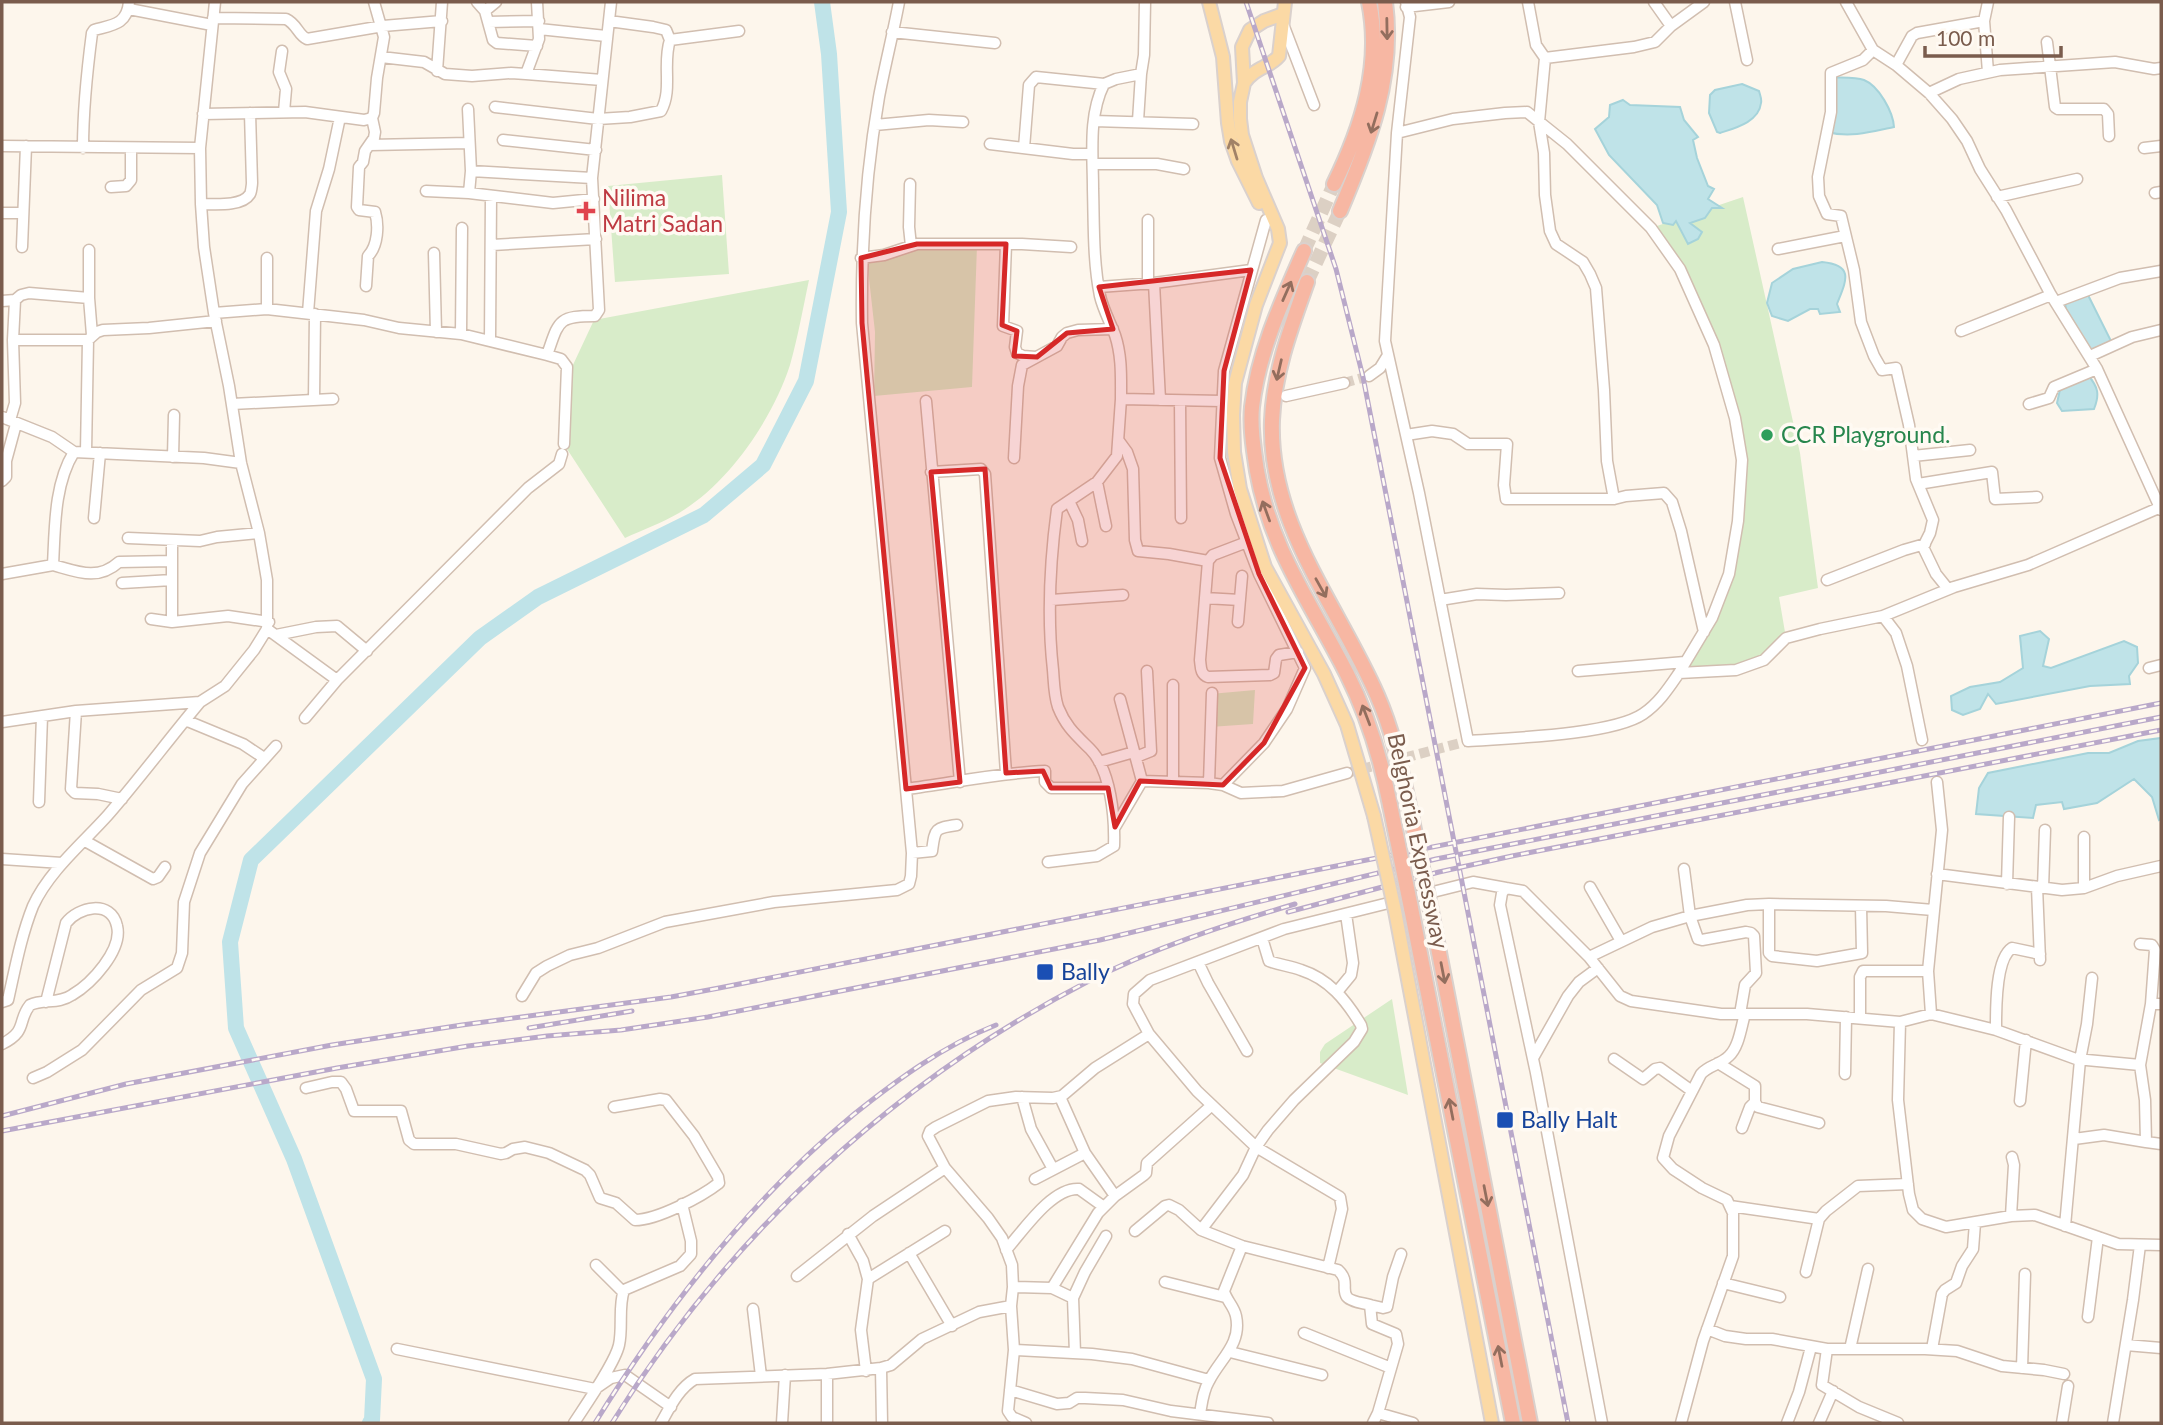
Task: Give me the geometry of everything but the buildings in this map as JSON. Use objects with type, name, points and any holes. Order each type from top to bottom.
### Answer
[{"type":"highway","points":[[1340,211],[1373,129],[1380,103],[1380,55],[1369,2]]},
{"type":"highway","points":[[1334,184],[1354,138],[1380,55],[1387,20],[1385,2]]},
{"type":"highway","name":"Belghoria Expressway","points":[[1304,251],[1275,318],[1259,372],[1252,408],[1254,451],[1262,501],[1281,552],[1363,707],[1383,769],[1513,1423]]},
{"type":"highway","name":"Belghoria Expressway","points":[[1307,282],[1288,337],[1274,394],[1272,447],[1276,472],[1281,496],[1299,547],[1361,663],[1390,729],[1430,906],[1530,1423]]},
{"type":"main road","points":[[1209,2],[1219,33],[1223,58],[1227,123],[1231,141],[1238,161],[1261,198],[1280,243],[1256,306],[1235,383],[1234,452],[1240,489],[1265,567],[1324,674],[1347,725],[1374,816],[1395,912],[1492,1423]]},
{"type":"main road","points":[[1244,83],[1254,71],[1279,56],[1284,13],[1264,21],[1246,35],[1242,47],[1242,135],[1275,258]]},
{"type":"street","points":[[2,1002],[8,1000],[22,939],[34,904],[65,858],[85,841],[201,702],[225,686],[271,629],[267,580],[259,533],[241,463],[204,247],[200,148],[215,2]]},
{"type":"street","points":[[366,286],[368,256],[375,244],[377,216],[375,212],[359,211],[357,207],[359,167],[375,132],[372,118],[384,46],[383,26],[374,2]]},
{"type":"street","points":[[437,71],[442,2]]},
{"type":"street","points":[[477,2],[486,16],[493,40],[497,43],[537,46]]},
{"type":"street","points":[[486,16],[496,2]]},
{"type":"street","points":[[526,74],[537,46],[537,2]]},
{"type":"street","points":[[547,355],[556,327],[565,319],[595,316],[599,310],[592,178],[611,2]]},
{"type":"street","points":[[522,996],[536,973],[547,966],[570,955],[598,948],[665,922],[774,902],[897,890],[909,884],[912,853],[862,323],[861,258],[875,125],[899,2]]},
{"type":"street","points":[[1138,121],[1144,55],[1145,2]]},
{"type":"street","points":[[1397,133],[1453,119],[1527,112],[1567,144],[1651,229],[1680,269],[1714,345],[1735,418],[1742,460],[1738,522],[1729,574],[1712,618],[1661,700],[1642,715],[1626,723],[1578,731],[1468,741],[1385,341],[1397,133],[1409,42],[1410,17],[1406,4],[1449,2]]},
{"type":"street","points":[[1528,2],[1536,45],[1545,58],[1539,122],[1550,231],[1556,244],[1583,262],[1595,288],[1607,461],[1614,499]]},
{"type":"street","points":[[1654,2],[1671,26]]},
{"type":"street","points":[[1545,58],[1655,42],[1671,26],[1704,2]]},
{"type":"street","points":[[1735,2],[1747,60]]},
{"type":"street","points":[[1679,673],[1737,670],[1764,660],[1786,638],[1884,616],[1948,589],[2028,565],[2161,508],[2097,369],[2054,299],[1980,169],[1967,141],[1929,93],[1896,65],[1873,50],[1846,2]]},
{"type":"street","points":[[1988,2],[1984,21],[1989,72]]},
{"type":"street","points":[[83,148],[84,99],[92,33],[94,30],[113,26],[125,17],[129,5],[213,21],[286,19],[307,39],[383,26],[442,21]]},
{"type":"street","points":[[1284,13],[1314,105]]},
{"type":"street","points":[[486,16],[606,36]]},
{"type":"street","points":[[495,107],[598,119],[661,111],[666,102],[665,53],[670,40],[666,30],[609,21]]},
{"type":"street","points":[[1896,65],[1912,36],[1917,33],[1984,21]]},
{"type":"street","points":[[670,40],[739,31]]},
{"type":"street","points":[[892,32],[995,43]]},
{"type":"street","points":[[2047,42],[2055,107],[2104,109],[2108,114],[2109,136]]},
{"type":"street","points":[[1873,50],[1863,60],[1831,73],[1831,112],[1818,177],[1819,196],[1826,214],[1841,216],[1854,270],[1861,323],[1874,356],[1882,370],[1896,368],[1909,425],[1918,484],[1933,520],[1923,547],[1936,574],[1948,589]]},
{"type":"street","points":[[282,51],[279,72],[286,89],[284,112]]},
{"type":"street","points":[[381,57],[424,62],[445,75],[512,73],[602,80]]},
{"type":"street","points":[[1929,93],[1959,79],[2000,70],[2115,62],[2161,68]]},
{"type":"street","points":[[1024,148],[1029,85],[1035,77],[1104,84],[1141,74]]},
{"type":"street","points":[[1048,862],[1097,856],[1114,846],[1115,827],[1104,771],[1091,750],[1069,730],[1058,706],[1050,644],[1051,554],[1057,509],[1097,482],[1117,456],[1119,441],[1122,360],[1100,298],[1094,248],[1094,121],[1098,96],[1104,84]]},
{"type":"street","points":[[468,109],[471,171],[469,193]]},
{"type":"street","points":[[203,114],[284,112],[363,120],[372,118]]},
{"type":"street","points":[[201,204],[243,201],[250,194],[250,113]]},
{"type":"street","points":[[314,399],[312,313],[316,211],[329,169],[340,117]]},
{"type":"street","points":[[875,125],[929,120],[963,122]]},
{"type":"street","points":[[1094,121],[1193,124]]},
{"type":"street","points":[[503,140],[596,150]]},
{"type":"street","points":[[370,145],[469,143]]},
{"type":"street","points":[[990,144],[1184,169]]},
{"type":"street","points":[[2,146],[200,148]]},
{"type":"street","points":[[22,247],[26,146]]},
{"type":"street","points":[[2144,148],[2161,146]]},
{"type":"street","points":[[111,187],[126,186],[131,180],[131,149]]},
{"type":"street","points":[[471,171],[592,178]]},
{"type":"street","points":[[1997,198],[2077,179]]},
{"type":"street","points":[[910,184],[911,246]]},
{"type":"street","points":[[426,191],[553,203],[594,199]]},
{"type":"street","points":[[490,340],[491,197]]},
{"type":"street","points":[[2,213],[23,213]]},
{"type":"street","points":[[1148,220],[1160,400]]},
{"type":"street","points":[[1223,785],[1264,743],[1287,709],[1305,668],[1259,574],[1236,514],[1220,458],[1224,371],[1266,220]]},
{"type":"street","points":[[461,334],[462,228]]},
{"type":"street","points":[[1778,249],[1845,236]]},
{"type":"street","points":[[492,245],[596,239]]},
{"type":"street","points":[[861,258],[884,255],[917,244],[1072,247]]},
{"type":"street","points":[[1006,244],[1003,326],[1017,331],[1015,348],[1019,355],[1037,357]]},
{"type":"street","points":[[86,452],[90,337],[89,250]]},
{"type":"street","points":[[434,253],[436,332]]},
{"type":"street","points":[[267,258],[267,309]]},
{"type":"street","points":[[1099,288],[1151,284],[1251,270]]},
{"type":"street","points":[[1961,331],[2120,278],[2161,271]]},
{"type":"street","points":[[2,481],[6,477],[10,420],[15,403],[13,340],[16,300],[29,293],[89,298]]},
{"type":"street","points":[[2,301],[16,300]]},
{"type":"street","points":[[13,340],[90,337],[103,330],[149,328],[267,309],[461,334],[561,359],[567,367],[563,449],[559,464],[528,488],[337,680],[305,719]]},
{"type":"street","points":[[1014,458],[1018,386],[1022,365],[1057,346],[1068,333],[1112,329]]},
{"type":"street","points":[[2090,356],[2132,337],[2161,330]]},
{"type":"street","points":[[1368,376],[1380,369],[1388,355]]},
{"type":"street","points":[[2029,404],[2049,398],[2054,387],[2097,369]]},
{"type":"street","points":[[1286,397],[1344,383]]},
{"type":"street","points":[[232,404],[333,399]]},
{"type":"street","points":[[1121,399],[1222,401]]},
{"type":"street","points":[[926,401],[960,782]]},
{"type":"street","points":[[1180,401],[1181,518]]},
{"type":"street","points":[[173,457],[174,415]]},
{"type":"street","points":[[10,420],[52,437],[74,452],[204,458],[241,463]]},
{"type":"street","points":[[1406,435],[1432,431],[1453,435],[1468,444],[1507,444],[1504,485],[1506,499],[1614,499],[1641,494],[1664,494],[1672,502],[1690,565],[1704,632]]},
{"type":"street","points":[[1119,441],[1127,452],[1133,469],[1135,540],[1138,551],[1208,561]]},
{"type":"street","points":[[1913,456],[1970,450]]},
{"type":"street","points":[[53,565],[58,500],[66,465],[74,452]]},
{"type":"street","points":[[94,518],[100,453]]},
{"type":"street","points":[[932,472],[981,469],[985,474],[1006,773]]},
{"type":"street","points":[[1918,484],[1992,472],[1995,499],[2037,497]]},
{"type":"street","points":[[1097,482],[1105,526]]},
{"type":"street","points":[[1069,501],[1078,520],[1082,541]]},
{"type":"street","points":[[128,538],[207,541],[217,537],[259,533]]},
{"type":"street","points":[[172,541],[172,622]]},
{"type":"street","points":[[1247,542],[1213,555],[1208,561],[1200,660],[1204,676],[1270,675],[1274,673],[1279,655],[1298,652]]},
{"type":"street","points":[[1827,580],[1925,544]]},
{"type":"street","points":[[2,574],[53,565],[86,574],[111,570],[119,562],[172,561]]},
{"type":"street","points":[[1238,622],[1242,576]]},
{"type":"street","points":[[122,583],[172,580]]},
{"type":"street","points":[[1440,600],[1477,594],[1559,593]]},
{"type":"street","points":[[1051,600],[1123,595]]},
{"type":"street","points":[[1205,598],[1240,600]]},
{"type":"street","points":[[152,619],[172,622],[228,615],[271,629],[337,680]]},
{"type":"street","points":[[1884,616],[1896,633],[1907,666],[1922,740]]},
{"type":"street","points":[[271,629],[337,626],[366,651]]},
{"type":"street","points":[[1578,671],[1685,663]]},
{"type":"street","points":[[2149,668],[2161,665]]},
{"type":"street","points":[[1099,762],[1151,751],[1147,671]]},
{"type":"street","points":[[1173,685],[1173,781]]},
{"type":"street","points":[[1209,783],[1212,693]]},
{"type":"street","points":[[1115,827],[1142,781],[1120,699]]},
{"type":"street","points":[[2,721],[76,711],[201,702]]},
{"type":"street","points":[[76,711],[71,789],[75,793],[121,799]]},
{"type":"street","points":[[38,802],[41,716]]},
{"type":"street","points":[[185,720],[243,744],[264,758]]},
{"type":"street","points":[[33,1078],[82,1050],[141,990],[177,968],[184,939],[184,902],[200,853],[242,784],[276,746]]},
{"type":"street","points":[[906,789],[1006,773],[1045,771],[1045,782],[1051,788],[1108,788]]},
{"type":"street","points":[[1142,781],[1209,783],[1223,785],[1241,793],[1283,791],[1348,773]]},
{"type":"street","points":[[1931,1014],[1928,971],[1942,830],[1937,782]]},
{"type":"street","points":[[2007,884],[2009,817]]},
{"type":"street","points":[[912,853],[932,851],[935,832],[940,827],[957,825]]},
{"type":"street","points":[[1996,1030],[1997,984],[2007,951],[2012,948],[2040,957],[2037,926],[2045,830]]},
{"type":"street","points":[[2084,837],[2084,888]]},
{"type":"street","points":[[85,841],[153,879],[158,877],[165,867]]},
{"type":"street","points":[[2,859],[62,863]]},
{"type":"street","points":[[1937,874],[2062,890],[2084,888],[2117,876],[2161,866]]},
{"type":"street","points":[[1681,1423],[1707,1329],[1733,1256],[1733,1213],[1727,1200],[1673,1169],[1663,1158],[1669,1136],[1707,1067],[1730,1056],[1738,1039],[1745,985],[1756,973],[1753,934],[1746,932],[1698,939],[1690,916],[1684,869]]},
{"type":"street","points":[[1328,1268],[1342,1209],[1340,1197],[1256,1147],[1198,1091],[1149,1034],[1133,1003],[1134,993],[1150,980],[1284,929],[1473,882],[1523,891],[1589,957],[1620,996],[1631,1001],[1721,1014],[1807,1014],[1900,1022],[1931,1014],[1996,1030],[2080,1060],[2140,1065]]},
{"type":"street","points":[[1590,887],[1621,941]]},
{"type":"street","points":[[1506,888],[1502,893],[1500,905],[1533,1058],[1602,1423]]},
{"type":"street","points":[[1769,904],[1769,953],[1772,956],[1817,961],[1862,953],[1861,906]]},
{"type":"street","points":[[1589,957],[1652,927],[1690,916],[1747,905],[1933,910]]},
{"type":"street","points":[[2,1044],[18,1033],[26,1009],[30,1005],[61,1000],[72,995],[103,969],[117,942],[118,928],[113,917],[102,909],[89,908],[72,915],[66,923],[46,1002]]},
{"type":"street","points":[[1336,992],[1350,975],[1353,963],[1346,914]]},
{"type":"street","points":[[1202,1230],[1243,1175],[1256,1147],[1294,1100],[1360,1035],[1361,1025],[1326,982],[1316,975],[1269,961],[1262,938]]},
{"type":"street","points":[[2140,944],[2152,945],[2155,950],[2156,1004],[2140,1065],[2146,1100],[2146,1142]]},
{"type":"street","points":[[1198,962],[1247,1051]]},
{"type":"street","points":[[1533,1058],[1568,996],[1579,982],[1598,968]]},
{"type":"street","points":[[1860,1018],[1860,977],[1863,971],[1928,971]]},
{"type":"street","points":[[2066,1226],[2080,1060],[2092,978]]},
{"type":"street","points":[[1845,1074],[1846,1017]]},
{"type":"street","points":[[1900,1022],[1898,1100],[1913,1210],[1922,1219],[1946,1227],[2035,1214],[2118,1244],[2161,1245]]},
{"type":"street","points":[[1026,1423],[1009,1414],[1014,1350],[1012,1265],[1002,1238],[945,1168],[928,1136],[930,1131],[988,1101],[1022,1097],[1060,1097],[1109,1059],[1149,1034]]},
{"type":"street","points":[[2021,1101],[2026,1040]]},
{"type":"street","points":[[1614,1059],[1643,1079],[1660,1068],[1692,1091]]},
{"type":"street","points":[[1718,1063],[1752,1083],[1756,1089],[1755,1102],[1750,1107],[1742,1128]]},
{"type":"street","points":[[306,1087],[341,1082],[354,1111],[401,1111],[410,1140],[414,1144],[456,1144],[500,1154],[519,1147],[549,1153],[585,1170],[600,1198],[616,1203],[635,1220],[651,1217],[682,1204],[711,1189],[719,1180],[683,1120],[666,1100],[614,1107]]},
{"type":"street","points":[[1022,1097],[1031,1129],[1053,1170]]},
{"type":"street","points":[[1060,1097],[1086,1153],[1115,1196]]},
{"type":"street","points":[[1755,1102],[1760,1108],[1819,1123]]},
{"type":"street","points":[[1052,1288],[1104,1207],[1144,1175],[1147,1163],[1212,1105]]},
{"type":"street","points":[[2074,1139],[2104,1135],[2161,1144]]},
{"type":"street","points":[[1035,1179],[1086,1153]]},
{"type":"street","points":[[2011,1216],[2014,1165],[2012,1157]]},
{"type":"street","points":[[797,1276],[848,1234],[945,1168]]},
{"type":"street","points":[[1806,1272],[1819,1219],[1826,1211],[1858,1186],[1908,1184]]},
{"type":"street","points":[[1006,1250],[1050,1200],[1064,1192],[1079,1189],[1104,1207]]},
{"type":"street","points":[[574,1423],[617,1352],[623,1292],[626,1288],[680,1266],[691,1254],[691,1241],[682,1204]]},
{"type":"street","points":[[1135,1231],[1169,1205],[1202,1230],[1241,1246],[1341,1273],[1346,1280],[1346,1296],[1349,1299],[1383,1308],[1387,1307],[1401,1254]]},
{"type":"street","points":[[1730,1206],[1819,1219]]},
{"type":"street","points":[[1932,1349],[1941,1300],[1945,1290],[1956,1283],[1962,1266],[1971,1254],[1975,1223]]},
{"type":"street","points":[[867,1279],[945,1231]]},
{"type":"street","points":[[848,1234],[863,1261],[867,1279],[861,1330],[866,1371]]},
{"type":"street","points":[[1075,1353],[1073,1298],[1106,1236]]},
{"type":"street","points":[[2088,1317],[2098,1237]]},
{"type":"street","points":[[2112,1423],[2140,1245]]},
{"type":"street","points":[[1200,1414],[1209,1380],[1230,1352],[1235,1338],[1236,1316],[1224,1291],[1241,1246]]},
{"type":"street","points":[[909,1253],[952,1326]]},
{"type":"street","points":[[596,1265],[623,1292]]},
{"type":"street","points":[[1850,1349],[1868,1269]]},
{"type":"street","points":[[2022,1368],[2025,1274]]},
{"type":"street","points":[[1165,1282],[1225,1297]]},
{"type":"street","points":[[1723,1283],[1780,1297]]},
{"type":"street","points":[[1013,1287],[1052,1288],[1073,1298]]},
{"type":"street","points":[[1370,1305],[1372,1324],[1396,1334],[1398,1338],[1373,1423]]},
{"type":"street","points":[[661,1423],[688,1383],[695,1379],[827,1374],[881,1368],[891,1365],[922,1339],[979,1312],[1011,1306]]},
{"type":"street","points":[[753,1309],[761,1376]]},
{"type":"street","points":[[1707,1329],[1725,1336],[1772,1339],[1827,1349],[1957,1351],[2002,1366],[2064,1374]]},
{"type":"street","points":[[1304,1332],[1391,1368]]},
{"type":"street","points":[[2126,1345],[2161,1348]]},
{"type":"street","points":[[1787,1423],[1799,1392],[1811,1347]]},
{"type":"street","points":[[397,1349],[595,1389],[611,1378],[625,1375],[671,1407]]},
{"type":"street","points":[[1827,1349],[1822,1385],[1859,1407],[1898,1423]]},
{"type":"street","points":[[1014,1350],[1132,1359],[1209,1380]]},
{"type":"street","points":[[1230,1352],[1322,1375]]},
{"type":"street","points":[[881,1368],[882,1423]]},
{"type":"street","points":[[827,1374],[827,1423]]},
{"type":"street","points":[[782,1423],[785,1375]]},
{"type":"street","points":[[2062,1423],[2068,1386]]},
{"type":"street","points":[[1010,1390],[1057,1404],[1069,1403],[1077,1398],[1124,1400],[1171,1411],[1200,1414],[1216,1420],[1261,1423]]},
{"type":"street","points":[[1819,1423],[1833,1391]]},
{"type":"street","points":[[1378,1413],[1413,1423]]},
{"type":"highlighted area","points":[[917,244],[1006,244],[1002,325],[1017,331],[1014,356],[1037,357],[1067,333],[1113,329],[1099,287],[1251,270],[1224,371],[1220,458],[1259,574],[1305,668],[1264,743],[1223,785],[1140,781],[1115,827],[1108,788],[1051,788],[1043,771],[1006,773],[985,469],[931,472],[960,782],[906,789],[862,323],[861,258]]},
{"type":"green space","points":[[722,175],[729,274],[615,282],[608,186]]},
{"type":"green space","name":"CCR Playground.","points":[[1743,197],[1800,453],[1818,588],[1779,597],[1786,638],[1764,660],[1736,670],[1679,673],[1712,618],[1729,574],[1742,460],[1714,345],[1680,269],[1651,228]]},
{"type":"green space","points":[[977,246],[972,387],[874,396],[875,332],[867,261],[918,247]]},
{"type":"green space","points":[[809,280],[790,365],[772,407],[747,448],[715,485],[697,500],[672,517],[625,538],[567,449],[564,415],[572,367],[594,320]]},
{"type":"green space","points":[[1255,690],[1253,724],[1210,727],[1210,694]]},
{"type":"green space","points":[[1392,999],[1408,1095],[1320,1063],[1320,1052],[1325,1044]]},
{"type":"water","points":[[1829,77],[1856,78],[1870,83],[1884,100],[1894,127],[1852,134],[1827,132]]},
{"type":"water","points":[[1742,84],[1759,91],[1759,110],[1751,120],[1732,129],[1717,132],[1709,113],[1710,95],[1715,90]]},
{"type":"water","points":[[1623,100],[1630,105],[1680,107],[1684,120],[1698,137],[1693,140],[1697,158],[1708,186],[1714,189],[1708,199],[1722,208],[1712,208],[1705,218],[1690,223],[1702,232],[1698,239],[1688,244],[1676,221],[1673,225],[1663,223],[1657,205],[1609,155],[1595,129],[1609,117],[1610,105]]},
{"type":"water","points":[[1822,262],[1840,267],[1844,271],[1845,281],[1837,304],[1840,312],[1820,314],[1818,309],[1810,309],[1788,321],[1772,316],[1767,303],[1772,283],[1793,269]]},
{"type":"water","points":[[2086,291],[2111,341],[2091,351],[2065,303]]},
{"type":"water","points":[[2088,375],[2097,391],[2094,409],[2062,411],[2057,403],[2061,385]]},
{"type":"water","points":[[2040,631],[2049,639],[2043,666],[2051,668],[2124,641],[2137,647],[2138,663],[2129,676],[2130,684],[2090,686],[1996,704],[1988,694],[1980,709],[1963,715],[1952,710],[1951,696],[1970,687],[2000,682],[2023,668],[2020,636]]},
{"type":"water","points":[[2161,738],[2159,820],[2152,797],[2134,779],[2097,803],[2064,809],[2062,802],[2036,805],[2033,818],[1976,814],[1979,788],[1988,773],[2088,753],[2109,753],[2138,741]]},
{"type":"waterway","points":[[370,1423],[374,1379],[294,1159],[236,1028],[230,942],[251,860],[480,638],[538,597],[704,515],[763,465],[806,381],[839,212],[829,54],[822,2]]},
{"type":"tunnel","points":[[1304,251],[1334,184]]},
{"type":"tunnel","points":[[1307,282],[1340,211]]},
{"type":"tunnel","points":[[1344,383],[1369,376]]},
{"type":"tunnel","points":[[1347,773],[1468,741]]},
{"type":"railway","points":[[1246,2],[1336,269],[1363,377],[1568,1423]]},
{"type":"railway","points":[[2,1116],[126,1084],[332,1045],[719,988],[2161,703]]},
{"type":"railway","points":[[2,1131],[468,1046],[621,1030],[708,1017],[1100,940],[1436,859],[2161,717]]},
{"type":"railway","points":[[1288,912],[1439,872],[1512,856],[2161,730]]},
{"type":"railway","points":[[612,1423],[658,1355],[708,1290],[762,1228],[820,1171],[881,1117],[946,1067],[1015,1022],[1137,958],[1189,938],[1295,904]]},
{"type":"railway","points":[[529,1028],[632,1011]]},
{"type":"railway","points":[[595,1423],[680,1298],[744,1220],[779,1183],[815,1148],[887,1089],[939,1053],[996,1025]]},
{"type":"place","name":"Nilima Matri Sadan","points":[[586,211]]},
{"type":"place","name":"CCR Playground.","points":[[1767,435]]},
{"type":"place","name":"Bally","points":[[1045,972]]},
{"type":"place","name":"Bally Halt","points":[[1505,1120]]}]
